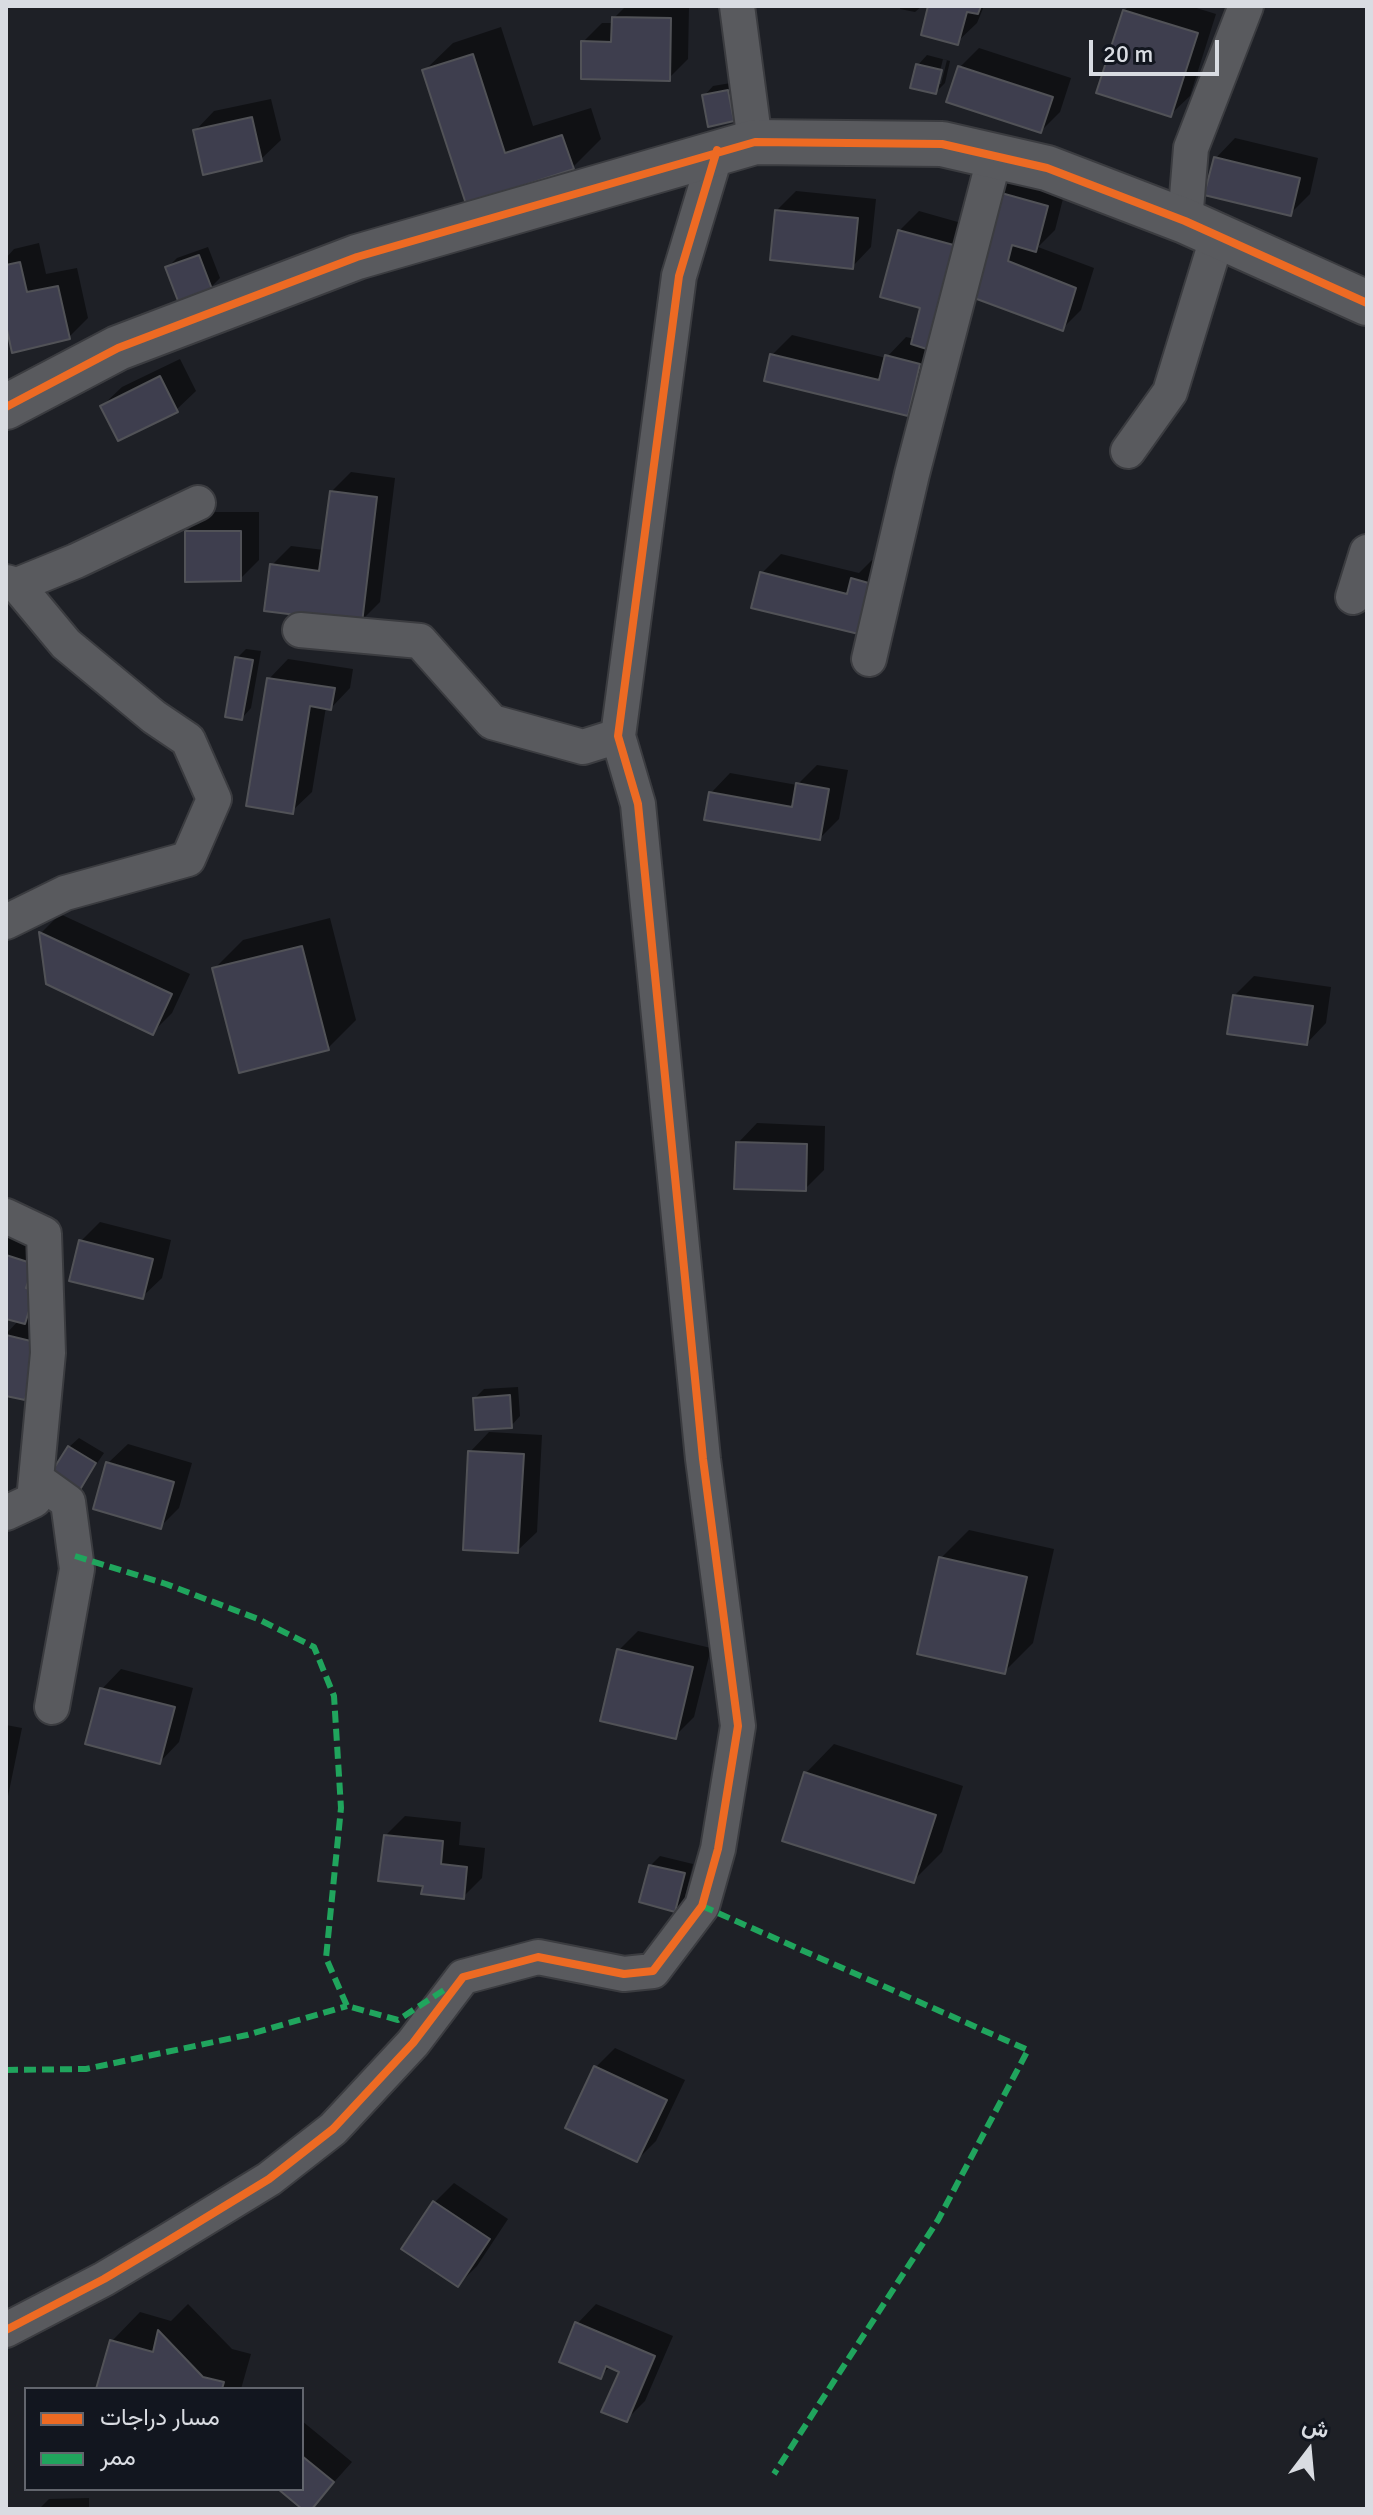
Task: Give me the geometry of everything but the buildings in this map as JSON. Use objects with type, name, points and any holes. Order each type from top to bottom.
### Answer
[{"type":"street","points":[[6,2330],[104,2279],[269,2179],[333,2129],[413,2043],[463,1977],[538,1957],[624,1974],[653,1971],[702,1906],[718,1849],[738,1726],[703,1459],[638,804],[618,736],[679,276],[736,146],[737,6]]},
{"type":"street","points":[[1128,451],[1170,392],[1201,228],[1191,148],[1246,6]]},
{"type":"street","points":[[6,407],[118,348],[357,257],[736,146],[942,144],[995,155],[1047,168],[1201,228],[1367,303]]},
{"type":"street","points":[[869,659],[912,474],[995,155]]},
{"type":"street","points":[[6,922],[65,893],[188,859],[214,799],[188,740],[154,717],[66,644],[11,583],[198,503]]},
{"type":"street","points":[[1353,597],[1367,552]]},
{"type":"street","points":[[300,630],[420,641],[492,722],[583,747],[618,736]]},
{"type":"street","points":[[6,1216],[44,1234],[48,1353],[34,1500],[6,1513]]},
{"type":"street","points":[[36,1479],[68,1502],[77,1569],[52,1707]]},
{"type":"marked path","points":[[75,1556],[166,1584],[258,1619],[314,1647],[334,1696],[341,1808],[326,1958],[347,2006],[398,2020],[447,1988]]},
{"type":"marked path","points":[[702,1906],[1028,2050],[938,2220],[774,2474]]},
{"type":"marked path","points":[[6,2070],[86,2069],[247,2035],[347,2006]]},
{"type":"cycle path","points":[[6,407],[118,348],[357,257],[755,142],[942,144],[1047,168],[1185,221],[1367,303]]},
{"type":"cycle path","points":[[6,2330],[104,2279],[269,2179],[333,2129],[413,2043],[463,1977],[538,1957],[624,1974],[653,1971],[702,1906],[718,1849],[738,1726],[703,1459],[638,804],[618,736],[679,276],[717,150]]}]
